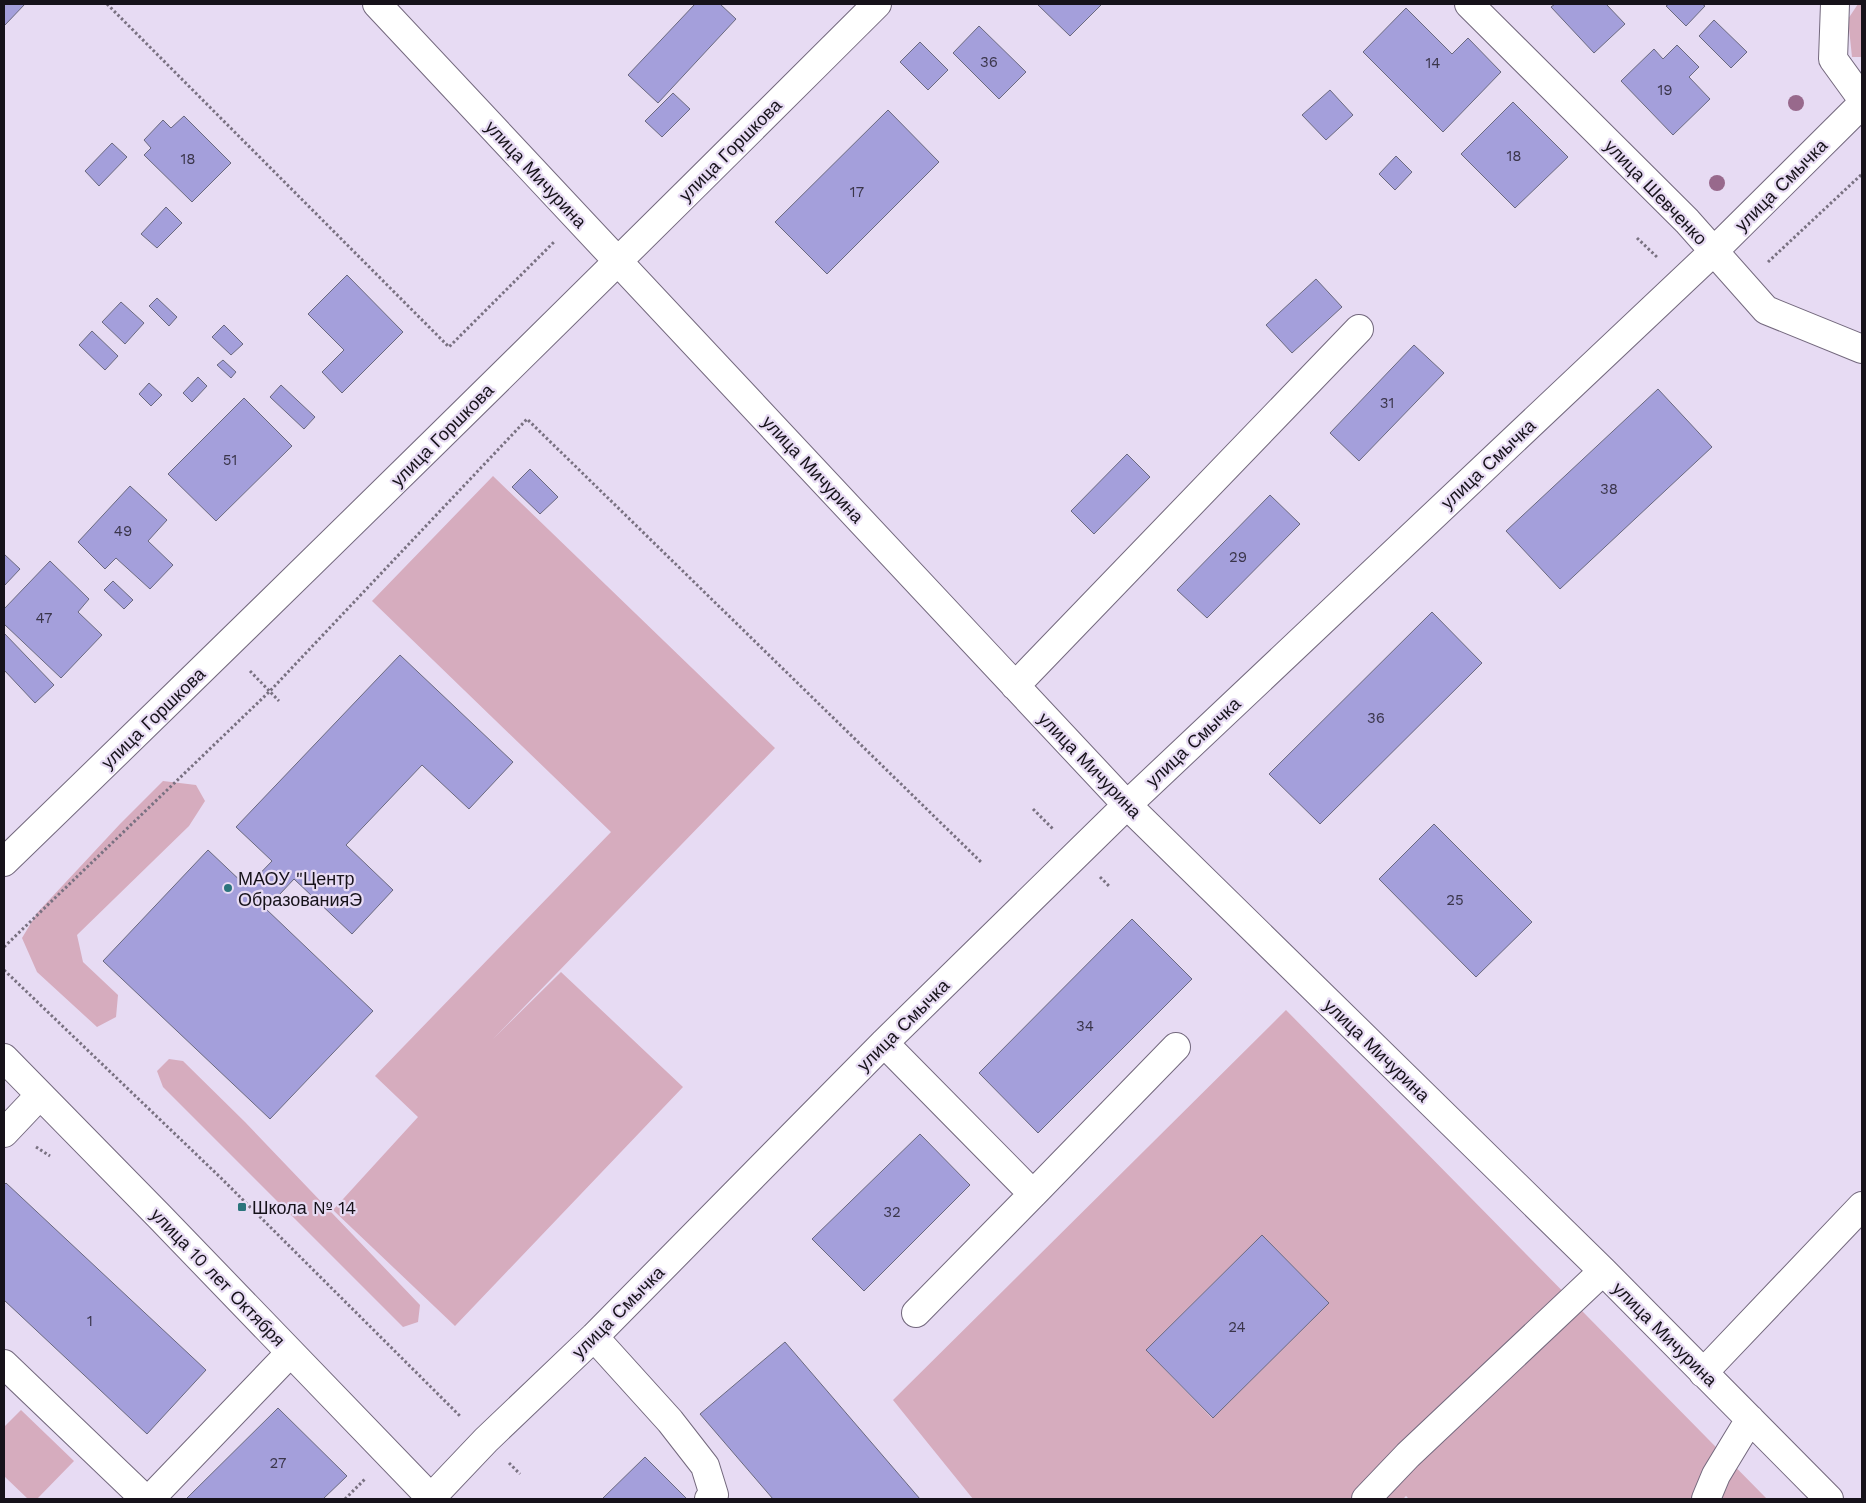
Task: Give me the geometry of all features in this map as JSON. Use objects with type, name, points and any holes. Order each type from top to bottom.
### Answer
[{"type":"street","name":"улица Мичурина","points":[[377,4],[1127,805],[1603,1271],[1829,1499]]},
{"type":"street","name":"улица Горшкова","points":[[4,862],[619,261],[877,4]]},
{"type":"street","name":"улица Шевченко","points":[[1469,4],[1687,221],[1766,310],[1862,349]]},
{"type":"street","points":[[1835,4],[1833,59],[1862,99]]},
{"type":"street","name":"улица Смычка","points":[[430,1499],[486,1440],[594,1337],[884,1043],[1127,805],[1714,251],[1862,104]]},
{"type":"street","points":[[1015,686],[1359,329]]},
{"type":"street","points":[[884,1043],[1033,1194]]},
{"type":"street","points":[[916,1313],[1176,1047]]},
{"type":"street","name":"улица 10 лет Октября","points":[[4,1058],[430,1499]]},
{"type":"street","points":[[4,1133],[40,1095]]},
{"type":"street","points":[[1703,1372],[1862,1206]]},
{"type":"street","points":[[1366,1499],[1408,1455],[1603,1271]]},
{"type":"street","points":[[594,1337],[670,1421],[704,1466],[713,1498]]},
{"type":"street","points":[[150,1499],[290,1353]]},
{"type":"street","points":[[4,1364],[146,1499]]},
{"type":"street","points":[[1706,1499],[1716,1475],[1750,1419]]},
{"type":"path","points":[[107,4],[448,347],[578,219]]},
{"type":"path","points":[[1744,285],[1862,174]]},
{"type":"path","points":[[1637,238],[1661,260]]},
{"type":"path","points":[[4,947],[270,691],[527,419],[982,863]]},
{"type":"path","points":[[227,646],[279,701]]},
{"type":"path","points":[[4,970],[222,1179],[445,1403],[520,1474]]},
{"type":"shaded area","points":[[1858,4],[1862,4],[1862,57],[1852,57],[1848,19]]},
{"type":"shaded area","points":[[493,476],[775,748],[493,1039],[561,972],[683,1087],[455,1326],[333,1210],[418,1117],[375,1076],[611,832],[372,601]]},
{"type":"shaded area","points":[[163,781],[196,785],[205,801],[189,826],[77,935],[83,962],[118,995],[116,1017],[97,1027],[37,972],[22,938],[37,913]]},
{"type":"shaded area","points":[[1286,1010],[1767,1499],[1409,1499],[1406,1496],[1403,1499],[973,1499],[893,1400]],"holes":[[[1262,1235],[1329,1303],[1212,1418],[1146,1350]]]},
{"type":"shaded area","points":[[169,1059],[183,1061],[245,1122],[420,1305],[418,1322],[403,1327],[163,1087],[157,1071]]},
{"type":"shaded area","points":[[21,1410],[74,1461],[37,1499],[28,1499],[4,1476],[4,1427]]},
{"type":"building","points":[[4,4],[25,4],[5,25],[4,24]]},
{"type":"building","points":[[695,4],[720,4],[736,19],[658,103],[628,75]]},
{"type":"building","points":[[1037,4],[1102,4],[1070,36]]},
{"type":"building","points":[[1555,4],[1606,4],[1625,24],[1594,53],[1551,7]]},
{"type":"building","points":[[1669,4],[1702,4],[1705,6],[1686,26],[1666,6]]},
{"type":"building","points":[[1406,8],[1452,54],[1468,38],[1501,72],[1443,132],[1363,52]]},
{"type":"building","points":[[1714,20],[1747,52],[1731,68],[1699,36]]},
{"type":"building","points":[[979,26],[1026,72],[999,99],[953,53]]},
{"type":"building","points":[[920,42],[948,70],[928,90],[900,62]]},
{"type":"building","points":[[1677,45],[1699,67],[1689,77],[1710,99],[1673,135],[1621,81],[1654,49],[1663,59]]},
{"type":"building","points":[[1330,90],[1353,115],[1326,140],[1302,115]]},
{"type":"building","points":[[673,93],[690,109],[662,137],[645,121]]},
{"type":"building","points":[[1513,102],[1568,157],[1515,208],[1461,154]]},
{"type":"building","points":[[888,110],[939,162],[827,274],[775,222]]},
{"type":"building","points":[[184,116],[231,163],[192,202],[144,155],[151,148],[144,140],[163,120],[171,128]]},
{"type":"building","points":[[112,143],[127,157],[99,186],[85,171]]},
{"type":"building","points":[[1396,156],[1412,172],[1395,190],[1379,174]]},
{"type":"building","points":[[166,207],[182,223],[157,248],[141,234]]},
{"type":"building","points":[[347,275],[403,332],[342,393],[322,372],[344,350],[308,314]]},
{"type":"building","points":[[1316,279],[1342,307],[1292,353],[1266,325]]},
{"type":"building","points":[[157,298],[177,317],[169,326],[149,306]]},
{"type":"building","points":[[121,302],[144,323],[125,344],[102,322]]},
{"type":"building","points":[[224,325],[243,344],[231,355],[212,337]]},
{"type":"building","points":[[92,331],[118,356],[105,370],[79,345]]},
{"type":"building","points":[[1414,345],[1444,373],[1359,461],[1330,433]]},
{"type":"building","points":[[223,360],[236,372],[231,378],[217,365]]},
{"type":"building","points":[[198,377],[207,386],[192,402],[183,393]]},
{"type":"building","points":[[149,383],[162,395],[151,406],[139,394]]},
{"type":"building","points":[[281,385],[315,417],[304,429],[270,397]]},
{"type":"building","points":[[1658,389],[1712,447],[1560,589],[1506,531]]},
{"type":"building","points":[[244,398],[292,446],[216,521],[168,474]]},
{"type":"building","points":[[1127,454],[1150,477],[1094,534],[1071,511]]},
{"type":"building","points":[[530,469],[558,497],[540,514],[512,487]]},
{"type":"building","points":[[130,486],[167,520],[148,541],[173,565],[150,589],[116,558],[105,569],[78,542]]},
{"type":"building","points":[[1270,495],[1300,524],[1207,618],[1177,590]]},
{"type":"building","points":[[4,554],[20,569],[4,586]]},
{"type":"building","points":[[50,561],[89,599],[78,612],[102,635],[61,678],[4,624],[4,609]]},
{"type":"building","points":[[113,581],[133,600],[124,609],[104,590]]},
{"type":"building","points":[[1432,612],[1482,663],[1320,824],[1269,774]]},
{"type":"building","points":[[4,633],[54,685],[35,703],[4,670]]},
{"type":"building","name":"МАОУ \"Центр ОбразованияЭ","points":[[400,655],[513,762],[469,809],[422,765],[346,845],[393,890],[352,934],[294,879],[266,909],[373,1011],[270,1119],[103,961],[208,850],[247,887],[272,861],[236,827]]},
{"type":"building","points":[[1434,824],[1532,922],[1476,977],[1379,879]]},
{"type":"building","points":[[1132,919],[1192,979],[1038,1133],[979,1073]]},
{"type":"building","points":[[920,1134],[970,1185],[864,1291],[812,1239]]},
{"type":"building","points":[[6,1183],[206,1370],[147,1434],[4,1300],[4,1185]]},
{"type":"building","points":[[1262,1235],[1329,1303],[1213,1418],[1146,1350]]},
{"type":"building","points":[[785,1342],[920,1499],[773,1499],[700,1414]]},
{"type":"building","points":[[278,1408],[347,1476],[323,1499],[186,1499]]},
{"type":"building","points":[[645,1457],[687,1499],[602,1499]]},
{"type":"place","name":"МАОУ \"Центр ОбразованияЭ","points":[[228,888]]},
{"type":"place","name":"Школа № 14","points":[[242,1207]]}]
